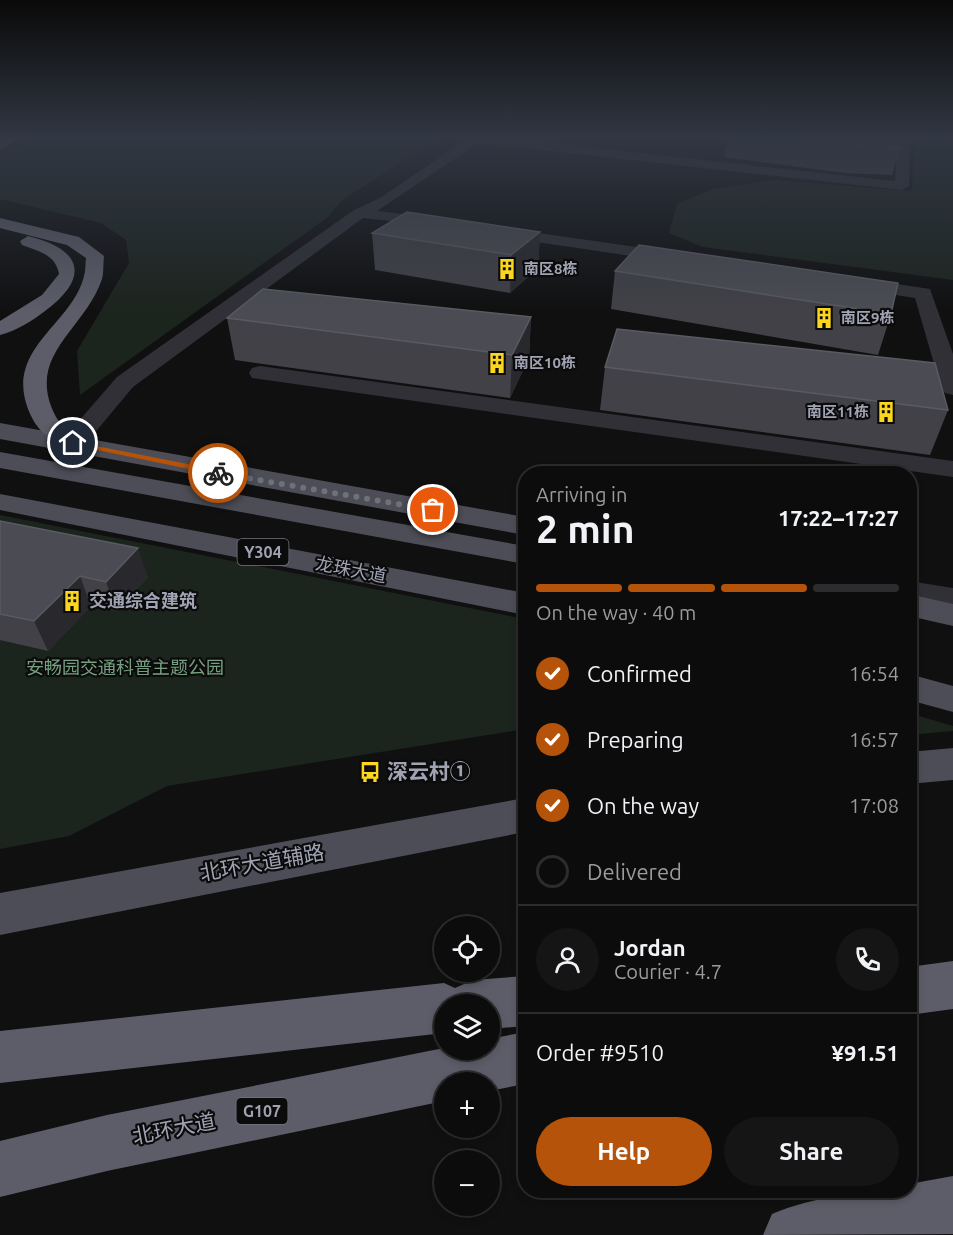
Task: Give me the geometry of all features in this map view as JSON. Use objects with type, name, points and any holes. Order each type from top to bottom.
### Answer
[{"type":"highway","points":[[0,223],[73,241],[95,256],[97,272],[86,292],[42,353],[35,375],[36,399],[46,421],[73,443]]},
{"type":"highway","points":[[0,235],[48,248],[64,260],[68,271],[64,285],[53,298],[28,315],[0,329]]},
{"type":"highway","points":[[917,990],[953,985]]},
{"type":"highway","points":[[500,1003],[518,1002]]},
{"type":"highway","points":[[0,1057],[434,1009]]},
{"type":"highway","name":"北环大道","points":[[0,1169],[106,1143],[518,1059]]},
{"type":"highway","points":[[793,1235],[953,1205]]},
{"type":"main road","points":[[0,431],[73,443],[204,470],[518,525]]},
{"type":"main road","points":[[10,462],[204,470]]},
{"type":"main road","points":[[10,462],[518,554]]},
{"type":"main road","name":"龙珠大道","points":[[0,502],[518,603]]},
{"type":"main road","points":[[917,607],[953,615]]},
{"type":"main road","points":[[917,626],[953,633]]},
{"type":"main road","points":[[917,689],[953,699]]},
{"type":"main road","points":[[917,767],[953,764]]},
{"type":"main road","name":"北环大道辅路","points":[[0,914],[207,873],[518,816]]},
{"type":"street","points":[[360,213],[364,199],[369,196]]},
{"type":"street","points":[[73,443],[125,382],[360,213],[393,196]]},
{"type":"street","points":[[360,213],[453,226]]},
{"type":"street","points":[[477,230],[700,261]]},
{"type":"street","points":[[657,272],[680,276]]},
{"type":"street","points":[[829,280],[923,293],[953,388]]},
{"type":"street","points":[[846,301],[882,306]]},
{"type":"street","points":[[906,310],[929,314]]},
{"type":"street","points":[[260,373],[953,469]]},
{"type":"street","points":[[917,592],[953,599]]},
{"type":"green space","points":[[0,196],[349,196],[342,200],[328,217],[80,395],[77,351],[129,263],[126,240],[101,223],[0,199]]},
{"type":"green space","points":[[697,196],[953,196],[953,280],[703,247],[669,233],[677,204]]},
{"type":"green space","name":"安畅园交通科普主题公园","points":[[0,515],[518,618],[518,730],[167,786],[69,836],[0,849]]},
{"type":"green space","points":[[917,715],[953,726],[953,731],[917,734]]},
{"type":"building","points":[[407,212],[540,232],[511,255],[372,233]]},
{"type":"building","points":[[639,245],[898,283],[891,314],[615,271]]},
{"type":"building","points":[[263,289],[531,317],[512,355],[227,318]]},
{"type":"building","points":[[617,329],[935,363],[948,410],[605,367]]},
{"type":"building","points":[[0,521],[138,548],[106,582],[80,576],[34,621],[0,614]]},
{"type":"way so far","points":[[218,473],[433,510]]},
{"type":"place","name":"南区8栋","points":[[507,269]]},
{"type":"place","name":"南区9栋","points":[[824,318]]},
{"type":"place","name":"南区10栋","points":[[497,363]]},
{"type":"place","name":"南区11栋","points":[[886,412]]},
{"type":"place","name":"交通综合建筑","points":[[72,601]]},
{"type":"place","name":"深云村①","points":[[370,772]]},
{"type":"route","points":[[73,443],[218,473]]}]
